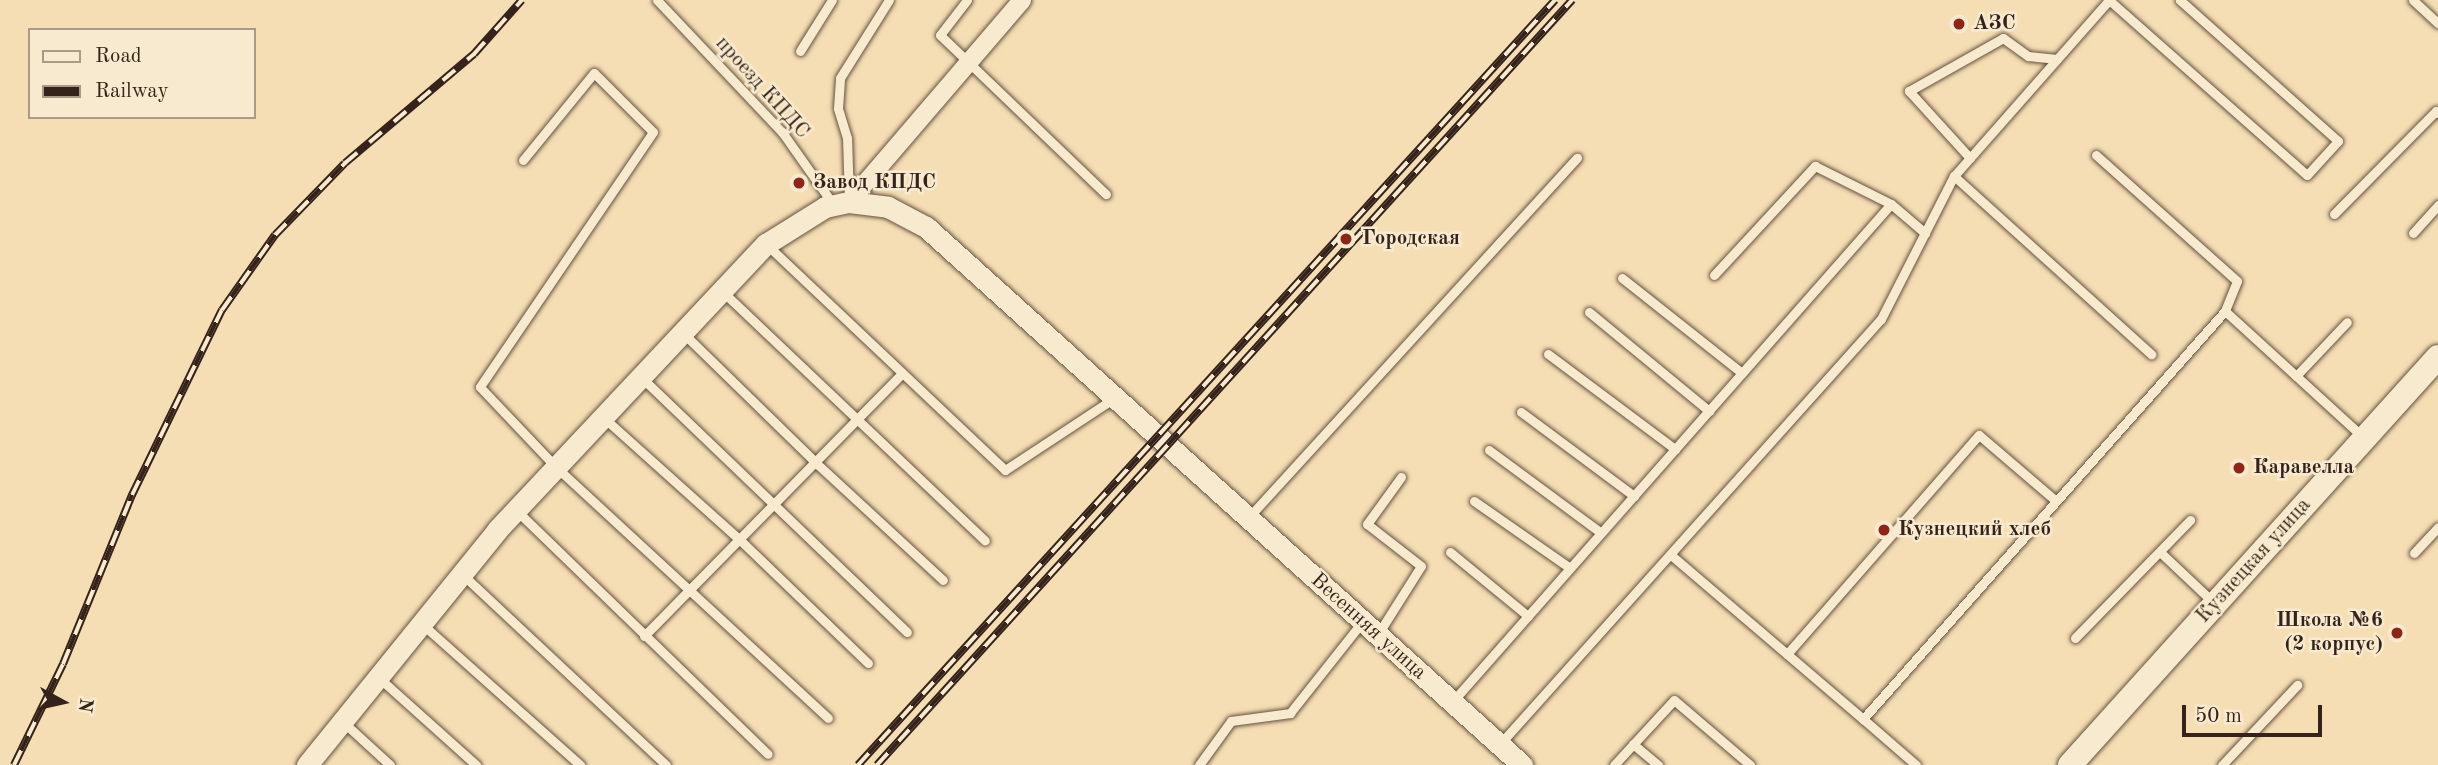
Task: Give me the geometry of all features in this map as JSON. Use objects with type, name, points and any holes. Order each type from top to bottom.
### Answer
[{"type":"main road","name":"Кузнецкая улица","points":[[2070,765],[2438,357]]},
{"type":"street","points":[[307,765],[461,573],[556,467],[766,244],[797,222],[842,204],[1022,0]]},
{"type":"street","name":"Весенняя улица","points":[[842,204],[888,206],[926,227],[1213,489],[1522,765]]},
{"type":"lane","name":"проезд КПДС","points":[[657,0],[782,132],[842,204]]},
{"type":"lane","points":[[800,51],[832,0]]},
{"type":"lane","points":[[842,204],[847,138],[838,108],[840,78],[888,0]]},
{"type":"lane","points":[[967,0],[940,35],[1106,194]]},
{"type":"lane","points":[[1499,744],[1881,319],[1954,176],[2109,0],[2307,175],[2338,141],[2180,0]]},
{"type":"lane","points":[[2413,0],[2438,23]]},
{"type":"lane","points":[[1970,158],[1909,91],[2003,37],[2028,56],[2057,59]]},
{"type":"lane","points":[[523,160],[594,74],[653,132],[480,387],[556,467],[828,718]]},
{"type":"lane","points":[[2334,214],[2436,111],[2438,113]]},
{"type":"lane","points":[[1863,719],[2225,311],[2237,281],[2096,155]]},
{"type":"lane","points":[[1247,519],[1577,158]]},
{"type":"lane","points":[[1714,275],[1815,166],[1891,204],[1924,233]]},
{"type":"lane","points":[[1954,176],[2151,354]]},
{"type":"lane","points":[[1452,702],[1891,204]]},
{"type":"lane","points":[[2413,233],[2438,205]]},
{"type":"lane","points":[[766,244],[1005,470],[1114,398]]},
{"type":"lane","points":[[1622,278],[1742,373]]},
{"type":"lane","points":[[722,291],[985,541]]},
{"type":"lane","points":[[2225,311],[2365,438]]},
{"type":"lane","points":[[1589,312],[1709,411]]},
{"type":"lane","points":[[2297,376],[2347,322]]},
{"type":"lane","points":[[682,333],[815,462],[943,580]]},
{"type":"lane","points":[[1548,354],[1675,449]]},
{"type":"lane","points":[[644,636],[902,373]]},
{"type":"lane","points":[[641,377],[907,632]]},
{"type":"lane","points":[[1521,412],[1634,496]]},
{"type":"lane","points":[[603,417],[739,539],[868,663]]},
{"type":"lane","points":[[1787,654],[1979,435],[2056,501]]},
{"type":"lane","points":[[1489,450],[1601,533]]},
{"type":"lane","points":[[1199,765],[1231,721],[1290,713],[1369,629],[1422,566],[1367,524],[1401,477]]},
{"type":"lane","points":[[1474,501],[1570,568]]},
{"type":"lane","points":[[516,510],[768,754]]},
{"type":"lane","points":[[2075,638],[2190,520]]},
{"type":"lane","points":[[2414,553],[2438,527]]},
{"type":"lane","points":[[1450,552],[1528,616]]},
{"type":"lane","points":[[2160,552],[2215,604]]},
{"type":"lane","points":[[1671,555],[1916,765]]},
{"type":"lane","points":[[461,573],[666,765]]},
{"type":"lane","points":[[421,624],[580,765]]},
{"type":"lane","points":[[378,677],[476,765]]},
{"type":"lane","points":[[2222,765],[2297,685]]},
{"type":"lane","points":[[1614,765],[1674,700],[1749,765]]},
{"type":"lane","points":[[342,721],[390,765]]},
{"type":"lane","points":[[1633,744],[1658,765]]},
{"type":"railway","points":[[14,765],[63,664],[132,495],[222,310],[275,235],[345,163],[474,54],[522,0]]},
{"type":"railway","points":[[858,765],[1555,0]]},
{"type":"railway","points":[[877,765],[1572,0]]},
{"type":"place","name":"АЗС","points":[[1959,24]]},
{"type":"place","name":"Завод КПДС","points":[[799,183]]},
{"type":"place","name":"Городская","points":[[1346,239]]},
{"type":"place","name":"Каравелла","points":[[2239,468]]},
{"type":"place","name":"Кузнецкий хлеб","points":[[1884,530]]},
{"type":"place","name":"Школа №6 (2 корпус)","points":[[2397,633]]}]
